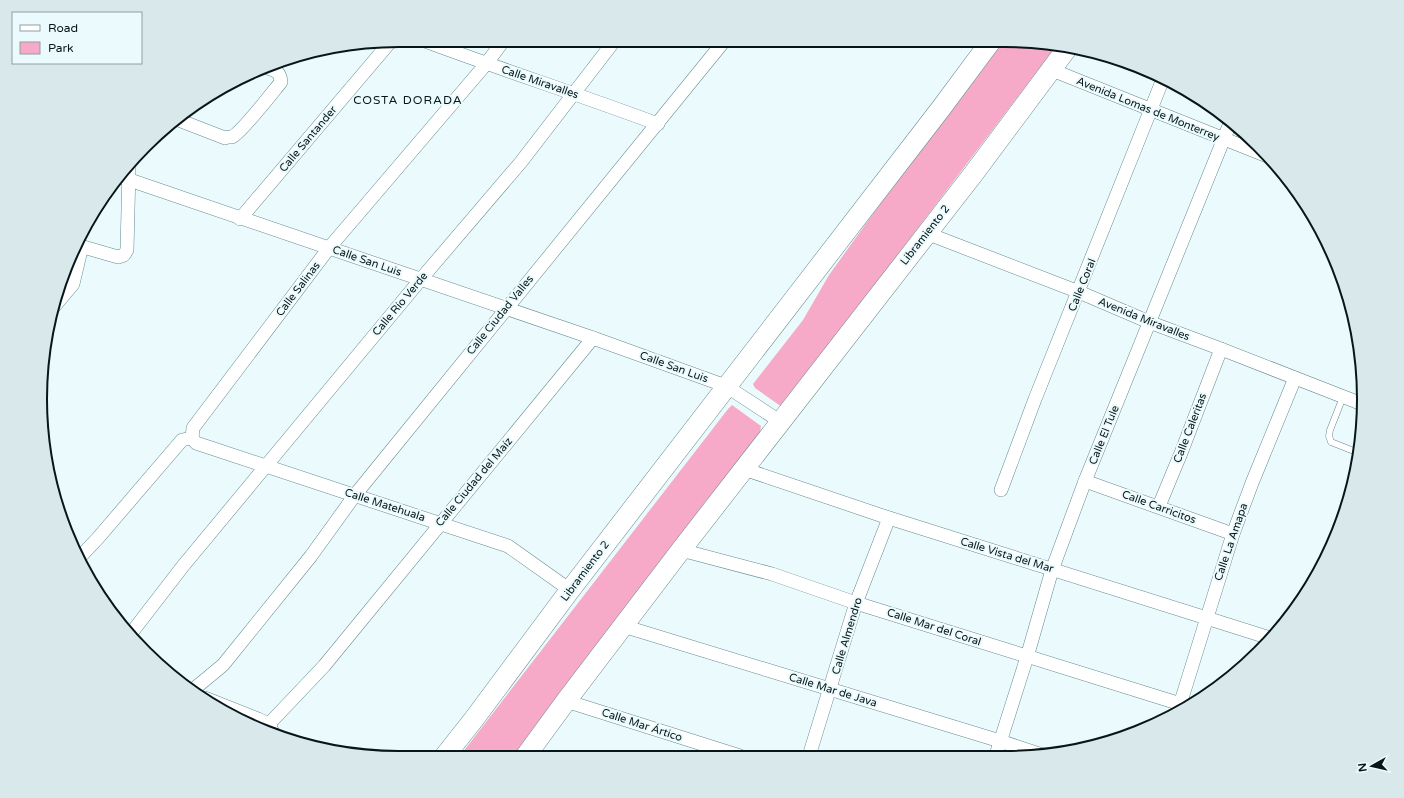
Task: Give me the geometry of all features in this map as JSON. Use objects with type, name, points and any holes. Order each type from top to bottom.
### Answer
[{"type":"main road","name":"Libramiento 2","points":[[449,751],[726,386],[740,370],[913,145],[985,47]]},
{"type":"main road","name":"Libramiento 2","points":[[529,751],[566,700],[926,233],[974,173],[1064,52]]},
{"type":"street","name":"Calle Miravalles","points":[[441,47],[658,124]]},
{"type":"street","name":"Calle Salinas","points":[[192,438],[193,428],[329,248],[486,64],[499,47]]},
{"type":"street","name":"Calle Río Verde","points":[[133,630],[183,566],[521,162],[610,47]]},
{"type":"street","name":"Calle Ciudad Valles","points":[[196,687],[223,665],[311,556],[355,495],[505,309],[658,124],[718,47]]},
{"type":"street","name":"Calle Santander","points":[[240,219],[385,48]]},
{"type":"street","points":[[183,122],[225,138],[231,137],[259,108],[281,82],[280,75],[275,70]]},
{"type":"street","name":"Avenida Lomas de Monterrey","points":[[1052,70],[1255,151]]},
{"type":"street","name":"Calle Coral","points":[[1001,490],[1035,399],[1161,83]]},
{"type":"street","name":"Calle El Tule","points":[[997,751],[1027,657],[1052,570],[1149,322],[1229,127]]},
{"type":"street","name":"Calle San Luis","points":[[128,175],[240,219],[593,338],[726,386]]},
{"type":"street","points":[[82,246],[118,257],[124,255],[127,250],[127,176]]},
{"type":"street","name":"Avenida Miravalles","points":[[926,233],[1079,292],[1149,322],[1357,402]]},
{"type":"street","points":[[63,296],[73,284],[80,249]]},
{"type":"street","name":"Calle Ciudad del Maíz","points":[[273,727],[593,338]]},
{"type":"street","name":"Calle Caleritas","points":[[1159,506],[1181,453],[1220,349]]},
{"type":"street","name":"Calle La Amapa","points":[[1183,703],[1206,618],[1232,534],[1296,378]]},
{"type":"street","points":[[726,386],[781,422]]},
{"type":"street","points":[[83,554],[182,440],[192,438]]},
{"type":"street","name":"Calle Matehuala","points":[[192,438],[196,442],[508,546],[570,590]]},
{"type":"street","name":"Calle Vista del Mar","points":[[744,469],[889,518],[1265,636]]},
{"type":"street","name":"Calle Carricitos","points":[[1086,481],[1159,506],[1232,534]]},
{"type":"street","name":"Calle Almendro","points":[[811,751],[856,603],[889,518]]},
{"type":"street","name":"Calle Mar del Coral","points":[[681,550],[772,574],[856,603],[1178,706]]},
{"type":"street","name":"Calle Mar de Java","points":[[623,626],[1027,750]]},
{"type":"street","name":"Calle Mar Ártico","points":[[566,700],[724,751]]},
{"type":"street","points":[[232,709],[258,719],[266,725]]},
{"type":"lane","points":[[1343,397],[1329,436],[1331,442],[1353,451]]},
{"type":"green space","points":[[996,47],[1053,50],[782,407],[755,388],[753,384],[803,320],[829,275]]},
{"type":"green space","points":[[732,405],[761,426],[760,432],[755,441],[705,502],[685,536],[521,751],[464,751]]},
{"type":"district","name":"COSTA DORADA","points":[[408,100]]}]
